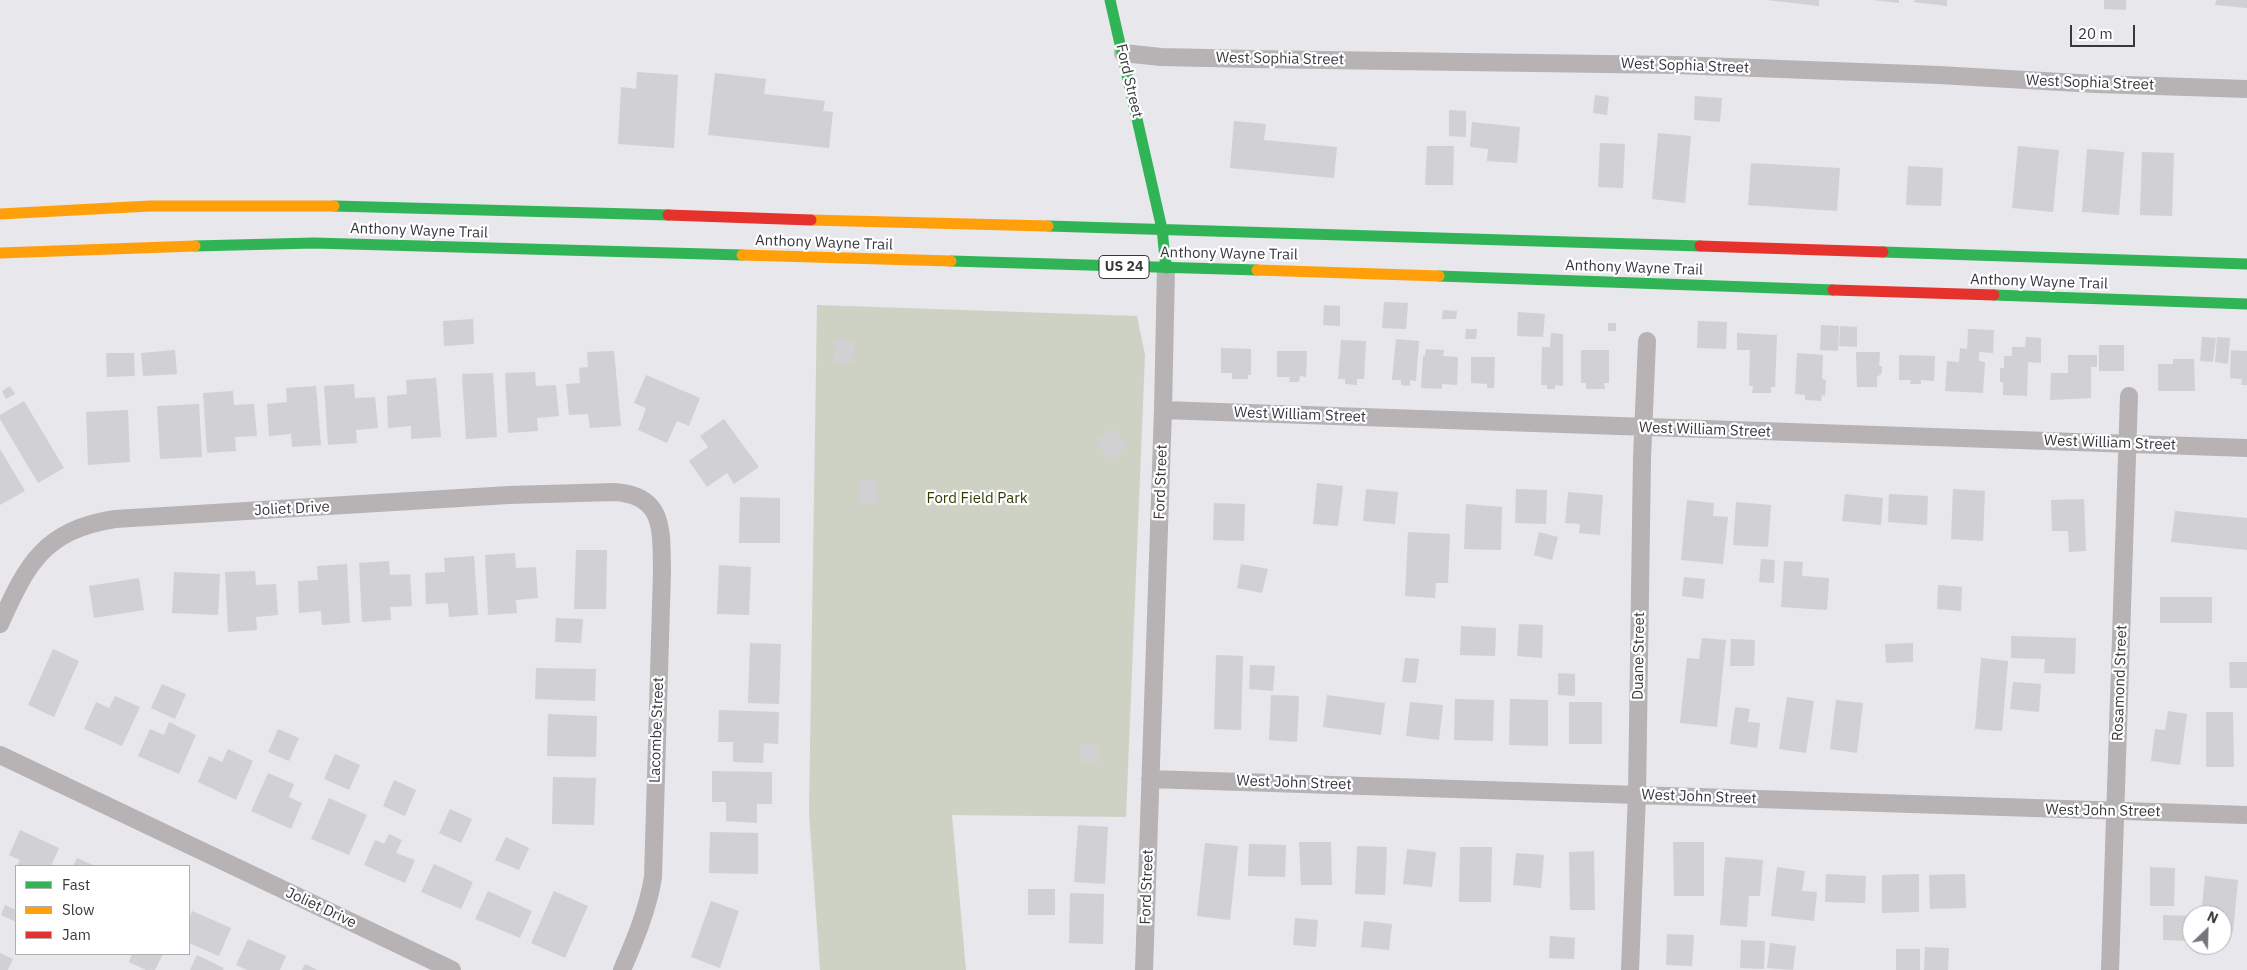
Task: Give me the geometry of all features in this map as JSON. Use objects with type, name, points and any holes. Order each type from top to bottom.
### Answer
[{"type":"main road","name":"Ford Street","points":[[1110,0],[1162,229],[1166,268]]},
{"type":"main road","name":"Anthony Wayne Trail","points":[[0,214],[150,206],[333,206],[1162,229],[2247,264]]},
{"type":"main road","name":"Anthony Wayne Trail","points":[[0,254],[82,249],[314,243],[1210,268],[2247,304]]},
{"type":"street","name":"West Sophia Street","points":[[1123,53],[1179,57],[1676,65],[2247,89]]},
{"type":"street","name":"Ford Street","points":[[1144,970],[1166,268]]},
{"type":"street","name":"Duane Street","points":[[1630,970],[1637,794],[1643,428],[1647,341]]},
{"type":"street","name":"Rosamond Street","points":[[2110,970],[2130,396]]},
{"type":"street","name":"West William Street","points":[[1163,410],[2247,448]]},
{"type":"street","name":"Joliet Drive","points":[[0,624],[22,577],[42,552],[67,532],[95,522],[509,495],[614,492],[635,495]]},
{"type":"street","name":"Lacombe Street","points":[[622,970],[636,936],[650,893],[653,877],[662,572],[661,524],[649,504],[635,495]]},
{"type":"street","name":"Joliet Drive","points":[[0,755],[452,970]]},
{"type":"street","name":"West John Street","points":[[1150,779],[2247,815]]},
{"type":"green space","name":"Ford Field Park","points":[[817,305],[1137,316],[1145,355],[1126,817],[952,815],[966,970],[820,970],[809,813]]},
{"type":"building","points":[[1767,0],[1819,0],[1819,6]]},
{"type":"building","points":[[1873,0],[1899,0],[1899,3]]},
{"type":"building","points":[[1915,0],[1947,0],[1947,6],[1914,2]]},
{"type":"building","points":[[2104,0],[2126,0],[2126,10],[2104,9]]},
{"type":"building","points":[[2216,0],[2247,0],[2247,8],[2215,5]]},
{"type":"building","points":[[637,72],[678,75],[674,148],[618,144],[621,87],[636,89]]},
{"type":"building","points":[[715,73],[766,79],[764,94],[825,101],[823,111],[833,112],[829,148],[708,135]]},
{"type":"building","points":[[1595,95],[1609,97],[1607,115],[1593,113]]},
{"type":"building","points":[[1695,96],[1722,98],[1720,122],[1694,120]]},
{"type":"building","points":[[1449,110],[1466,111],[1466,137],[1449,136]]},
{"type":"building","points":[[1234,121],[1266,124],[1264,140],[1337,147],[1334,178],[1230,168]]},
{"type":"building","points":[[1472,122],[1520,127],[1517,163],[1487,161],[1488,149],[1470,147]]},
{"type":"building","points":[[1658,133],[1691,136],[1685,203],[1652,199]]},
{"type":"building","points":[[1600,143],[1625,144],[1623,188],[1598,187]]},
{"type":"building","points":[[1427,146],[1454,146],[1453,185],[1425,185]]},
{"type":"building","points":[[2018,146],[2059,150],[2053,212],[2012,208]]},
{"type":"building","points":[[2087,149],[2124,152],[2119,215],[2082,212]]},
{"type":"building","points":[[2142,152],[2174,153],[2172,216],[2140,215]]},
{"type":"building","points":[[1751,163],[1840,168],[1837,211],[1748,205]]},
{"type":"building","points":[[1908,166],[1943,168],[1941,206],[1906,205]]},
{"type":"building","points":[[1384,302],[1408,303],[1406,329],[1382,328]]},
{"type":"building","points":[[1324,305],[1340,306],[1340,326],[1323,325]]},
{"type":"building","points":[[1443,310],[1457,311],[1456,319],[1442,319]]},
{"type":"building","points":[[1518,312],[1545,314],[1543,337],[1517,336]]},
{"type":"building","points":[[473,319],[474,344],[444,346],[443,321]]},
{"type":"building","points":[[1698,321],[1727,322],[1726,349],[1697,348]]},
{"type":"building","points":[[1608,323],[1616,323],[1616,331],[1608,331]]},
{"type":"building","points":[[1821,325],[1839,326],[1838,351],[1820,350]]},
{"type":"building","points":[[1840,326],[1857,327],[1857,347],[1839,346]]},
{"type":"building","points":[[1466,329],[1477,329],[1476,339],[1465,339]]},
{"type":"building","points":[[1968,329],[1994,330],[1993,353],[1979,352],[1979,361],[1985,362],[1983,393],[1945,391],[1947,361],[1959,362],[1960,348],[1967,349]]},
{"type":"building","points":[[1551,333],[1563,334],[1563,386],[1555,385],[1555,389],[1547,389],[1547,385],[1541,385],[1542,347],[1550,347]]},
{"type":"building","points":[[1737,333],[1777,335],[1775,387],[1771,387],[1771,393],[1752,393],[1753,386],[1749,386],[1750,350],[1737,350]]},
{"type":"building","points":[[2026,337],[2041,338],[2041,363],[2028,362],[2027,396],[2003,395],[2003,382],[2000,382],[2000,368],[2004,368],[2004,356],[2012,356],[2012,347],[2025,347]]},
{"type":"building","points":[[2202,337],[2216,338],[2213,362],[2200,361]]},
{"type":"building","points":[[2217,337],[2230,338],[2228,364],[2215,362]]},
{"type":"building","points":[[1396,339],[1419,341],[1416,381],[1410,380],[1410,386],[1401,385],[1401,380],[1392,380]]},
{"type":"building","points":[[835,340],[855,341],[853,364],[833,363]]},
{"type":"building","points":[[1341,340],[1366,341],[1364,379],[1357,379],[1357,385],[1345,384],[1345,379],[1338,379]]},
{"type":"building","points":[[2099,345],[2124,345],[2124,371],[2099,371]]},
{"type":"building","points":[[1221,348],[1251,349],[1251,375],[1248,375],[1248,379],[1232,379],[1232,373],[1221,373]]},
{"type":"building","points":[[1426,349],[1444,350],[1443,356],[1458,357],[1457,385],[1442,384],[1442,389],[1421,388],[1423,356],[1425,356]]},
{"type":"building","points":[[175,350],[177,374],[143,376],[141,353]]},
{"type":"building","points":[[1581,350],[1609,350],[1609,383],[1604,383],[1605,389],[1586,389],[1586,383],[1581,383]]},
{"type":"building","points":[[2231,350],[2247,351],[2247,385],[2241,385],[2242,379],[2230,378]]},
{"type":"building","points":[[614,351],[621,426],[590,428],[588,414],[569,415],[566,384],[580,383],[579,368],[588,367],[587,352]]},
{"type":"building","points":[[1277,351],[1307,351],[1306,377],[1300,376],[1299,382],[1289,382],[1290,377],[1277,377]]},
{"type":"building","points":[[1856,352],[1880,352],[1879,366],[1882,366],[1882,373],[1877,377],[1877,387],[1857,387]]},
{"type":"building","points":[[106,353],[134,353],[135,376],[107,377]]},
{"type":"building","points":[[1797,353],[1823,355],[1822,379],[1826,380],[1825,396],[1822,395],[1821,401],[1805,400],[1805,395],[1795,394]]},
{"type":"building","points":[[1899,355],[1935,356],[1934,381],[1921,380],[1921,384],[1910,384],[1911,380],[1899,380]]},
{"type":"building","points":[[2068,355],[2097,355],[2097,367],[2091,367],[2091,398],[2050,400],[2051,373],[2068,373]]},
{"type":"building","points":[[1471,357],[1495,357],[1494,388],[1487,388],[1487,384],[1471,383]]},
{"type":"building","points":[[2173,359],[2194,359],[2195,391],[2158,391],[2158,364],[2173,364]]},
{"type":"building","points":[[535,372],[536,386],[556,385],[559,416],[537,418],[538,431],[508,433],[505,373]]},
{"type":"building","points":[[493,373],[497,437],[466,439],[462,374]]},
{"type":"building","points":[[646,375],[700,398],[689,426],[677,421],[667,443],[638,430],[646,408],[634,403]]},
{"type":"building","points":[[436,378],[441,437],[411,439],[411,426],[388,428],[387,396],[407,394],[406,380]]},
{"type":"building","points":[[354,384],[355,398],[375,397],[378,428],[356,430],[357,443],[328,445],[324,386]]},
{"type":"building","points":[[10,386],[15,394],[6,399],[2,391]]},
{"type":"building","points":[[316,386],[321,445],[292,447],[291,434],[269,436],[267,404],[287,402],[286,388]]},
{"type":"building","points":[[233,391],[234,405],[254,404],[257,436],[235,437],[236,451],[207,453],[203,393]]},
{"type":"building","points":[[24,401],[64,468],[38,483],[0,419],[0,415]]},
{"type":"building","points":[[199,404],[202,457],[160,459],[157,406]]},
{"type":"building","points":[[128,410],[130,462],[88,465],[86,412]]},
{"type":"building","points":[[724,419],[759,467],[734,484],[727,473],[707,487],[689,461],[708,447],[700,436]]},
{"type":"building","points":[[1111,427],[1128,446],[1112,461],[1095,442]]},
{"type":"building","points":[[0,449],[25,491],[0,505]]},
{"type":"building","points":[[876,479],[877,503],[860,504],[858,480]]},
{"type":"building","points":[[1317,483],[1343,486],[1338,526],[1313,524]]},
{"type":"building","points":[[1366,489],[1398,492],[1395,524],[1363,521]]},
{"type":"building","points":[[1516,489],[1547,490],[1546,524],[1515,523]]},
{"type":"building","points":[[1953,489],[1985,491],[1983,541],[1951,539]]},
{"type":"building","points":[[1568,492],[1603,495],[1600,535],[1579,533],[1580,524],[1565,523]]},
{"type":"building","points":[[1845,494],[1883,498],[1881,525],[1842,521]]},
{"type":"building","points":[[1889,494],[1928,496],[1927,525],[1888,522]]},
{"type":"building","points":[[740,497],[780,498],[780,543],[739,543]]},
{"type":"building","points":[[2084,499],[2086,551],[2069,552],[2068,531],[2052,531],[2051,500]]},
{"type":"building","points":[[1687,500],[1714,503],[1713,516],[1728,517],[1723,564],[1681,560]]},
{"type":"building","points":[[1736,502],[1771,505],[1768,547],[1733,545]]},
{"type":"building","points":[[1214,503],[1245,504],[1244,541],[1213,540]]},
{"type":"building","points":[[1466,504],[1502,507],[1501,550],[1464,549]]},
{"type":"building","points":[[2175,511],[2247,518],[2247,550],[2171,542]]},
{"type":"building","points":[[1408,532],[1450,534],[1448,583],[1436,583],[1435,598],[1405,596]]},
{"type":"building","points":[[1539,532],[1558,537],[1552,560],[1534,555]]},
{"type":"building","points":[[576,550],[607,550],[606,609],[574,609]]},
{"type":"building","points":[[515,553],[516,568],[536,567],[538,598],[516,600],[517,613],[488,615],[485,555]]},
{"type":"building","points":[[474,556],[478,615],[449,617],[448,603],[426,604],[425,573],[445,572],[444,558]]},
{"type":"building","points":[[1761,559],[1775,560],[1774,583],[1759,582]]},
{"type":"building","points":[[389,561],[390,575],[410,574],[412,606],[390,607],[391,620],[362,622],[359,563]]},
{"type":"building","points":[[1784,561],[1803,562],[1802,576],[1829,578],[1827,610],[1781,607]]},
{"type":"building","points":[[347,564],[350,623],[322,625],[321,611],[299,613],[298,581],[318,580],[317,566]]},
{"type":"building","points":[[1241,564],[1268,569],[1262,593],[1237,588]]},
{"type":"building","points":[[719,565],[751,567],[749,615],[717,614]]},
{"type":"building","points":[[255,571],[256,585],[276,584],[278,615],[256,617],[257,630],[228,632],[225,572]]},
{"type":"building","points":[[174,572],[220,574],[218,615],[172,613]]},
{"type":"building","points":[[1684,577],[1705,579],[1703,599],[1682,596]]},
{"type":"building","points":[[139,578],[144,610],[94,618],[89,586]]},
{"type":"building","points":[[1938,585],[1962,587],[1961,611],[1937,609]]},
{"type":"building","points":[[2160,597],[2212,597],[2212,623],[2160,623]]},
{"type":"building","points":[[556,618],[583,619],[581,643],[555,642]]},
{"type":"building","points":[[1519,624],[1543,625],[1542,658],[1517,656]]},
{"type":"building","points":[[1461,626],[1496,628],[1495,656],[1460,655]]},
{"type":"building","points":[[2011,636],[2076,638],[2075,674],[2044,673],[2045,659],[2011,658]]},
{"type":"building","points":[[1702,638],[1726,640],[1717,727],[1680,723],[1687,658],[1699,659]]},
{"type":"building","points":[[1731,639],[1755,640],[1754,666],[1730,666]]},
{"type":"building","points":[[750,643],[781,644],[779,704],[748,703]]},
{"type":"building","points":[[1913,643],[1913,662],[1886,663],[1885,644]]},
{"type":"building","points":[[53,649],[79,661],[54,717],[28,705]]},
{"type":"building","points":[[1216,655],[1243,656],[1241,730],[1214,729]]},
{"type":"building","points":[[1405,658],[1419,659],[1416,683],[1402,682]]},
{"type":"building","points":[[1981,658],[2008,661],[2002,731],[1975,729]]},
{"type":"building","points":[[2229,662],[2247,662],[2247,688],[2230,688]]},
{"type":"building","points":[[1250,665],[1275,666],[1273,691],[1249,689]]},
{"type":"building","points":[[536,668],[596,669],[595,701],[535,699]]},
{"type":"building","points":[[1558,673],[1575,674],[1575,696],[1558,695]]},
{"type":"building","points":[[2013,682],[2041,684],[2039,712],[2010,709]]},
{"type":"building","points":[[162,684],[186,694],[175,719],[151,708]]},
{"type":"building","points":[[1271,695],[1299,696],[1297,742],[1269,740]]},
{"type":"building","points":[[1327,695],[1385,703],[1381,735],[1323,727]]},
{"type":"building","points":[[115,696],[140,707],[122,746],[84,729],[96,702],[109,708]]},
{"type":"building","points":[[1787,697],[1814,701],[1806,753],[1779,749]]},
{"type":"building","points":[[1455,699],[1494,700],[1493,741],[1454,740]]},
{"type":"building","points":[[1510,699],[1548,700],[1548,746],[1509,745]]},
{"type":"building","points":[[1836,700],[1863,703],[1857,753],[1830,749]]},
{"type":"building","points":[[1410,702],[1443,705],[1439,740],[1406,736]]},
{"type":"building","points":[[1569,702],[1602,702],[1602,744],[1569,744]]},
{"type":"building","points":[[1735,707],[1750,709],[1748,722],[1760,723],[1757,748],[1730,744]]},
{"type":"building","points":[[719,710],[779,712],[778,744],[764,743],[763,763],[733,762],[733,742],[718,742]]},
{"type":"building","points":[[2168,711],[2187,714],[2180,765],[2151,761],[2155,729],[2165,730]]},
{"type":"building","points":[[2206,712],[2233,712],[2234,767],[2206,767]]},
{"type":"building","points":[[548,714],[597,716],[596,757],[547,756]]},
{"type":"building","points":[[169,722],[196,735],[179,774],[138,756],[150,729],[164,735]]},
{"type":"building","points":[[278,729],[299,738],[289,761],[268,752]]},
{"type":"building","points":[[1081,745],[1100,745],[1099,762],[1081,762]]},
{"type":"building","points":[[228,749],[253,761],[236,800],[198,782],[209,756],[222,762]]},
{"type":"building","points":[[335,754],[360,765],[349,790],[324,779]]},
{"type":"building","points":[[712,771],[772,772],[772,804],[757,804],[757,823],[726,821],[726,802],[712,802]]},
{"type":"building","points":[[268,773],[294,784],[289,797],[302,803],[291,829],[251,811]]},
{"type":"building","points":[[553,777],[596,778],[594,825],[552,824]]},
{"type":"building","points":[[394,780],[416,790],[405,816],[383,806]]},
{"type":"building","points":[[329,798],[367,815],[349,855],[311,839]]},
{"type":"building","points":[[450,809],[472,819],[461,843],[439,833]]},
{"type":"building","points":[[1078,825],[1108,827],[1105,884],[1074,882]]},
{"type":"building","points":[[20,830],[59,848],[51,865],[18,865],[20,860],[9,855]]},
{"type":"building","points":[[710,832],[758,833],[758,874],[709,873]]},
{"type":"building","points":[[389,834],[402,840],[396,853],[415,860],[405,883],[364,865],[375,840],[384,844]]},
{"type":"building","points":[[506,837],[529,848],[519,870],[495,860]]},
{"type":"building","points":[[1299,842],[1331,842],[1332,885],[1301,885]]},
{"type":"building","points":[[1673,842],[1704,842],[1704,896],[1674,896]]},
{"type":"building","points":[[1205,843],[1238,846],[1230,920],[1197,916]]},
{"type":"building","points":[[1249,844],[1286,845],[1285,877],[1248,876]]},
{"type":"building","points":[[1357,846],[1387,847],[1385,895],[1355,894]]},
{"type":"building","points":[[1460,847],[1492,847],[1491,902],[1459,902]]},
{"type":"building","points":[[1407,849],[1436,852],[1432,887],[1403,884]]},
{"type":"building","points":[[1594,851],[1595,910],[1570,910],[1569,852]]},
{"type":"building","points":[[1516,853],[1544,855],[1541,888],[1513,885]]},
{"type":"building","points":[[1725,857],[1763,860],[1760,896],[1749,896],[1747,927],[1720,925]]},
{"type":"building","points":[[77,858],[93,865],[74,865]]},
{"type":"building","points":[[434,864],[473,882],[461,909],[421,892]]},
{"type":"building","points":[[1777,867],[1805,871],[1802,891],[1817,892],[1814,921],[1771,916]]},
{"type":"building","points":[[2150,867],[2175,868],[2174,906],[2150,906]]},
{"type":"building","points":[[1826,874],[1866,876],[1865,903],[1825,902]]},
{"type":"building","points":[[1919,874],[1919,912],[1882,913],[1882,875]]},
{"type":"building","points":[[1965,874],[1966,908],[1930,909],[1929,875]]},
{"type":"building","points":[[2205,876],[2238,880],[2233,932],[2232,905],[2202,905]]},
{"type":"building","points":[[1028,889],[1055,889],[1055,915],[1028,915]]},
{"type":"building","points":[[488,891],[532,911],[520,938],[475,919]]},
{"type":"building","points":[[554,891],[588,906],[565,958],[531,943]]},
{"type":"building","points":[[1070,893],[1104,894],[1103,944],[1069,943]]},
{"type":"building","points":[[711,901],[739,911],[720,968],[691,957]]},
{"type":"building","points":[[5,905],[15,910],[15,922],[1,915]]},
{"type":"building","points":[[192,911],[231,928],[219,956],[190,943],[190,916]]},
{"type":"building","points":[[2163,915],[2182,916],[2182,941],[2163,940]]},
{"type":"building","points":[[1295,918],[1318,920],[1316,947],[1293,945]]},
{"type":"building","points":[[1364,921],[1392,924],[1389,950],[1361,947]]},
{"type":"building","points":[[1667,934],[1694,935],[1692,966],[1666,965]]},
{"type":"building","points":[[1550,936],[1575,938],[1574,959],[1549,958]]},
{"type":"building","points":[[248,939],[286,956],[280,970],[247,970],[236,965]]},
{"type":"building","points":[[1741,940],[1765,941],[1764,969],[1740,968]]},
{"type":"building","points":[[1770,943],[1796,946],[1793,970],[1767,968]]},
{"type":"building","points":[[1925,947],[1949,948],[1948,970],[1924,970]]},
{"type":"building","points":[[1896,949],[1920,949],[1920,970],[1896,970]]},
{"type":"building","points":[[0,953],[13,959],[8,970],[0,970]]},
{"type":"building","points":[[132,955],[162,955],[155,970],[146,970],[129,962]]},
{"type":"building","points":[[197,955],[224,968],[223,970],[190,970]]},
{"type":"building","points":[[305,964],[318,970],[302,970]]},
{"type":"traffic: fast","points":[[1110,0],[1162,229],[1166,268]]},
{"type":"traffic: fast","points":[[334,206],[668,215]]},
{"type":"traffic: fast","points":[[1048,226],[1700,246]]},
{"type":"traffic: fast","points":[[195,246],[314,243],[742,255]]},
{"type":"traffic: fast","points":[[1883,252],[2247,264]]},
{"type":"traffic: fast","points":[[951,261],[1257,270]]},
{"type":"traffic: fast","points":[[1439,276],[1833,290]]},
{"type":"traffic: fast","points":[[1994,295],[2247,304]]},
{"type":"traffic: slow","points":[[0,214],[150,206],[334,206]]},
{"type":"traffic: slow","points":[[811,220],[1048,226]]},
{"type":"traffic: slow","points":[[0,253],[195,246]]},
{"type":"traffic: slow","points":[[742,255],[951,261]]},
{"type":"traffic: slow","points":[[1257,270],[1439,276]]},
{"type":"traffic: jam","points":[[668,215],[811,220]]},
{"type":"traffic: jam","points":[[1700,246],[1883,252]]},
{"type":"traffic: jam","points":[[1833,290],[1994,295]]}]
